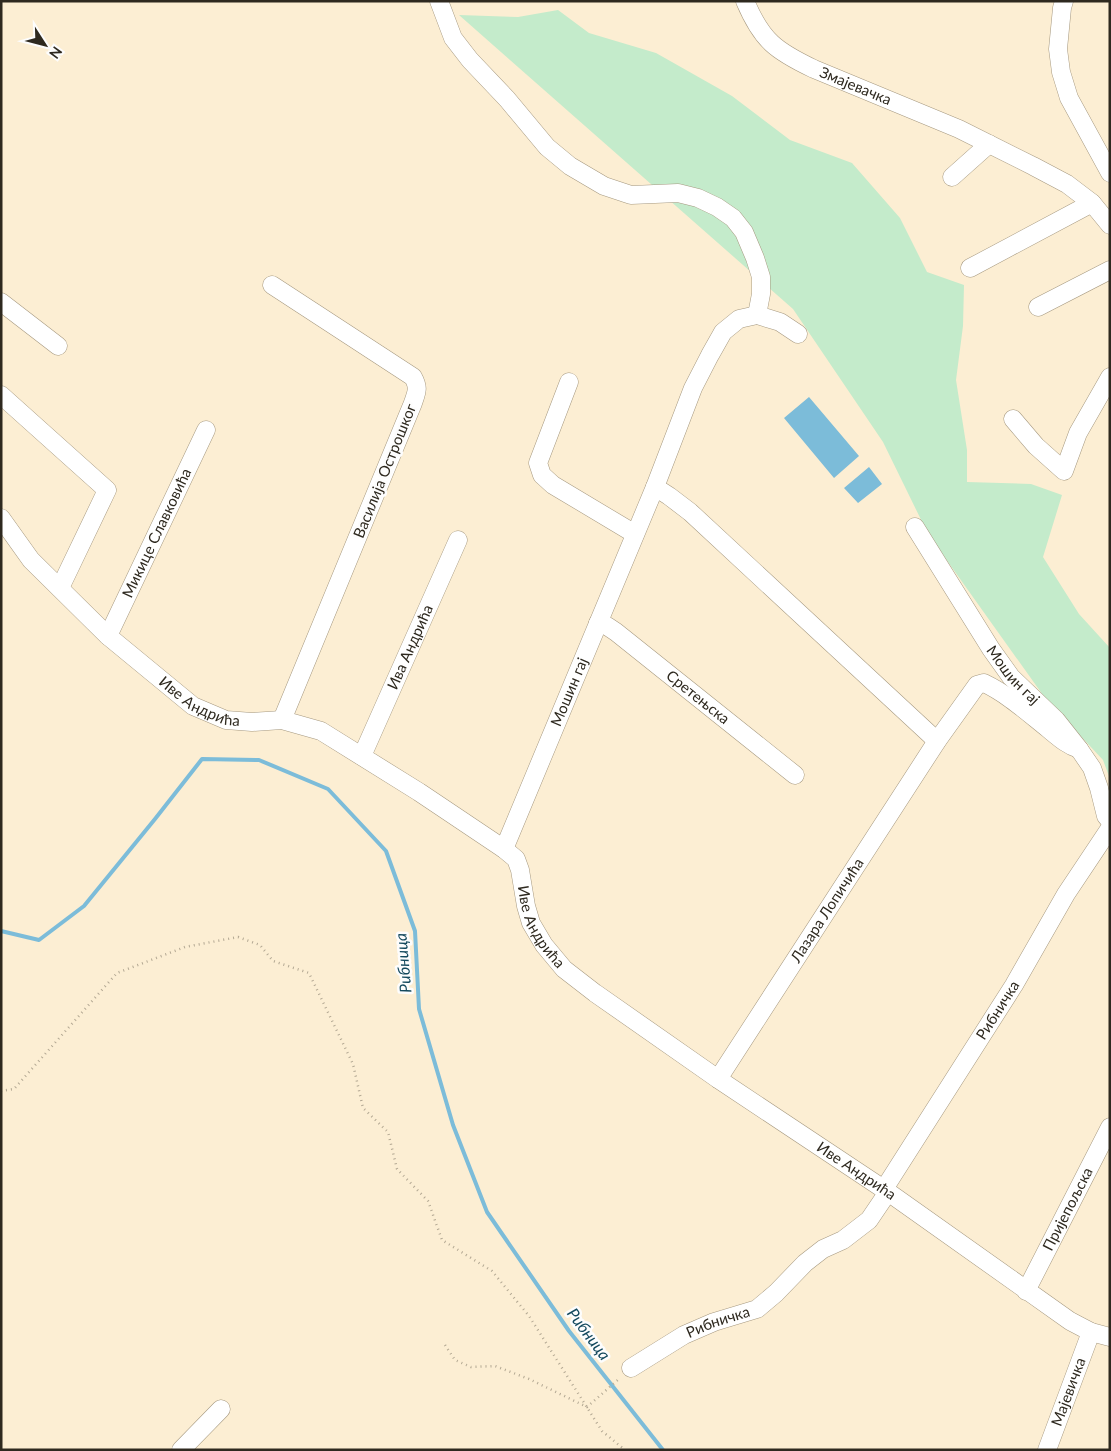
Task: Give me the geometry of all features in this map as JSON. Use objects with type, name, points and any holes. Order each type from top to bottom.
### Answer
[{"type":"street","points":[[439,1],[453,38],[470,60],[507,99],[547,147],[570,166],[604,186],[631,195],[678,193],[698,198],[734,218],[744,232],[761,277],[761,294],[756,315],[780,322],[798,334]]},
{"type":"street","name":"Змајевачка","points":[[745,1],[766,40],[791,58],[959,129],[1067,184],[1092,203],[1110,225]]},
{"type":"street","points":[[1064,1],[1058,49],[1061,72],[1069,98],[1110,173]]},
{"type":"street","points":[[952,177],[989,144]]},
{"type":"street","points":[[970,268],[1092,203]]},
{"type":"street","points":[[1038,307],[1110,270]]},
{"type":"street","name":"Василија Острошког","points":[[272,285],[413,377],[417,384],[413,402],[282,720]]},
{"type":"street","points":[[1,302],[58,346]]},
{"type":"street","name":"Мошин гај","points":[[504,849],[655,487],[693,388],[723,332],[739,319],[756,315]]},
{"type":"street","points":[[1013,419],[1036,446],[1064,471],[1078,433],[1110,377]]},
{"type":"street","points":[[569,382],[538,463],[542,475],[553,485],[635,534]]},
{"type":"street","points":[[2,396],[107,490],[60,588]]},
{"type":"street","name":"Микице Славковића","points":[[108,636],[206,430]]},
{"type":"street","points":[[655,487],[670,496],[697,518],[937,741]]},
{"type":"street","name":"Иве Андрића","points":[[1,518],[31,560],[108,636],[193,706],[226,720],[252,722],[282,720],[321,731],[419,792],[504,849],[516,859],[531,923],[544,945],[564,969],[595,993],[718,1079],[886,1190],[1070,1321],[1091,1332],[1110,1337]]},
{"type":"street","name":"Мошин гај","points":[[915,527],[991,649],[1011,677],[1056,720],[1092,768],[1100,788],[1106,816],[1110,821]]},
{"type":"street","name":"Ива Андрића","points":[[362,756],[458,540]]},
{"type":"street","name":"Сретењска","points":[[598,624],[607,626],[616,632],[794,775]]},
{"type":"street","name":"Лазара Лопичића","points":[[718,1079],[937,741],[978,685],[984,683],[993,687],[1064,741],[1079,749]]},
{"type":"street","name":"Рибничка","points":[[631,1368],[684,1335],[714,1322],[757,1309],[776,1293],[805,1263],[823,1249],[843,1240],[869,1220],[1014,985],[1066,894],[1110,828]]},
{"type":"street","name":"Пријепољска","points":[[1026,1291],[1110,1127]]},
{"type":"street","name":"Мајевичка","points":[[1047,1450],[1091,1332]]},
{"type":"street","points":[[181,1450],[221,1409]]},
{"type":"path","points":[[1,1091],[14,1089],[117,973],[185,947],[238,936],[260,945],[273,961],[309,973],[353,1064],[363,1108],[388,1132],[397,1169],[428,1201],[442,1240],[492,1271],[529,1316],[560,1362],[602,1431],[625,1450]]},
{"type":"path","points":[[444,1345],[455,1360],[472,1367],[495,1366],[529,1379],[587,1407]]},
{"type":"path","points":[[587,1407],[631,1368]]},
{"type":"green space","points":[[558,10],[589,33],[656,53],[732,96],[790,140],[852,163],[900,218],[927,272],[964,285],[963,326],[956,380],[967,450],[967,482],[1031,484],[1062,495],[1043,557],[1079,614],[1110,648],[1110,779],[1103,760],[1045,698],[928,534],[883,442],[793,309],[459,15],[518,17]]},
{"type":"water","points":[[809,397],[859,456],[834,478],[784,418]]},
{"type":"water","points":[[869,467],[882,484],[858,503],[844,488]]},
{"type":"waterway","name":"Рибница","points":[[1,931],[39,940],[84,906],[202,759],[259,760],[328,789],[386,851],[415,931],[419,1009],[453,1125],[487,1212],[569,1331],[663,1450]]}]
